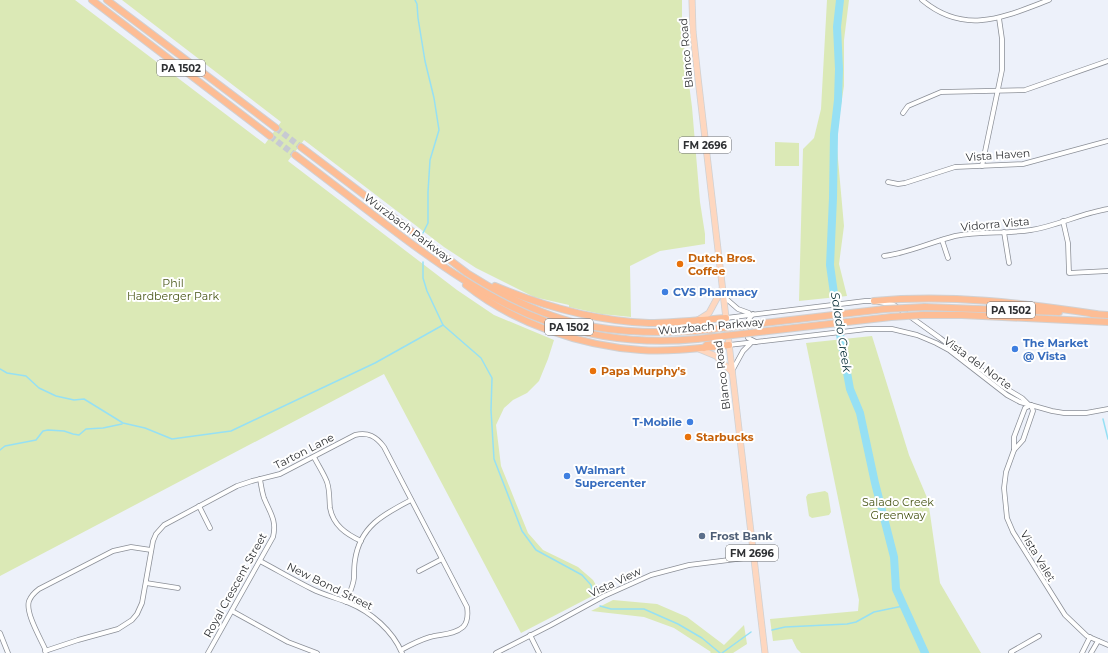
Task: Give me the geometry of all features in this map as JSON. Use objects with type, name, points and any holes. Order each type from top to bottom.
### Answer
[{"type":"highway","name":"PA 1502","points":[[92,0],[270,136]]},
{"type":"highway","name":"PA 1502","points":[[107,0],[276,128]]},
{"type":"highway","name":"Wurzbach Parkway","points":[[301,147],[467,273],[492,289],[520,303],[555,316],[594,327],[650,333],[696,331],[925,307],[1108,315]]},
{"type":"highway","name":"Wurzbach Parkway","points":[[295,155],[451,272],[498,299],[548,322],[593,334],[641,340],[672,341],[891,317],[922,315],[1108,322]]},
{"type":"highway","points":[[451,272],[476,293],[500,308],[536,325],[565,336],[600,345],[641,350],[701,348],[729,345]]},
{"type":"highway","points":[[467,273],[494,286],[530,300],[596,318],[650,323],[726,318]]},
{"type":"highway","points":[[874,301],[918,298],[967,299],[1036,305],[1096,314]]},
{"type":"highway","points":[[698,320],[707,325],[711,332],[710,341],[701,348]]},
{"type":"highway","points":[[1073,320],[1108,326]]},
{"type":"main road","name":"Blanco Road","points":[[692,0],[696,63],[765,653]]},
{"type":"main road","points":[[698,320],[709,313],[722,289]]},
{"type":"main road","points":[[701,348],[716,356],[732,372]]},
{"type":"street","points":[[922,0],[938,11],[954,17],[978,21],[999,18],[1050,0]]},
{"type":"street","points":[[982,166],[1002,70],[1003,54],[999,18]]},
{"type":"street","points":[[903,113],[908,106],[941,92],[1025,90],[1108,61]]},
{"type":"street","name":"Vista Haven","points":[[888,182],[898,184],[955,167],[1023,164],[1108,141]]},
{"type":"street","name":"Vidorra Vista","points":[[884,256],[896,255],[942,240],[970,234],[1032,230],[1093,212],[1108,210]]},
{"type":"street","points":[[1063,221],[1068,243],[1069,273],[1108,271]]},
{"type":"street","points":[[1004,232],[1009,263]]},
{"type":"street","points":[[942,240],[948,258]]},
{"type":"street","points":[[723,296],[738,309],[753,314]]},
{"type":"street","name":"Wurzbach Parkway","points":[[726,318],[874,301]]},
{"type":"street","name":"Vista del Norte","points":[[874,301],[894,306],[940,338],[1002,386],[1029,404]]},
{"type":"street","points":[[753,314],[747,320],[746,326],[748,338],[756,342]]},
{"type":"street","name":"Vista del Norte","points":[[729,345],[867,329],[892,329],[905,331],[936,343],[949,350],[1007,395],[1020,402],[1064,413],[1086,413],[1108,409]]},
{"type":"street","points":[[732,372],[743,351],[751,343]]},
{"type":"street","name":"Vista Valet","points":[[1014,450],[1023,440],[1033,411],[1029,404],[1025,408],[1014,437],[1014,450],[1006,472],[1004,488],[1007,518],[1013,532],[1059,607],[1071,622],[1090,637],[1108,645]]},
{"type":"street","name":"Tarton Lane","points":[[46,652],[78,640],[118,629],[126,625],[135,617],[141,607],[154,537],[164,525],[237,486],[280,474],[355,435],[364,433],[370,434],[380,441],[467,607],[468,614],[462,628],[455,632],[430,637],[401,651]]},
{"type":"street","points":[[314,457],[327,482],[330,508],[336,523],[345,532],[361,541]]},
{"type":"street","name":"Royal Crescent Street","points":[[208,653],[273,537],[274,525],[272,515],[264,498],[260,479]]},
{"type":"street","points":[[346,602],[352,585],[355,559],[365,534],[378,519],[411,500]]},
{"type":"street","points":[[198,506],[210,528]]},
{"type":"street","points":[[46,652],[29,613],[28,605],[33,594],[39,589],[113,551],[131,547],[151,550]]},
{"type":"street","name":"Vista View","points":[[496,653],[604,596],[651,575],[689,564],[753,557]]},
{"type":"street","points":[[420,570],[442,559]]},
{"type":"street","name":"New Bond Street","points":[[260,561],[310,588],[360,608],[377,620],[392,636],[401,651]]},
{"type":"street","points":[[146,583],[178,588]]},
{"type":"street","points":[[232,611],[288,642],[317,653]]},
{"type":"street","points":[[0,633],[8,653]]},
{"type":"street","points":[[530,635],[539,653]]},
{"type":"street","points":[[1011,652],[1039,636]]},
{"type":"street","points":[[1082,653],[1090,637]]},
{"type":"street","points":[[1091,653],[1098,641]]},
{"type":"green space","name":"Phil Hardberger Park","points":[[0,0],[75,0],[265,144],[281,122],[122,0],[682,0],[682,31],[692,107],[705,244],[660,251],[630,266],[631,317],[601,314],[534,297],[476,268],[444,247],[304,140],[288,161],[457,290],[494,315],[554,340],[539,381],[527,393],[513,400],[504,408],[496,425],[501,466],[528,533],[543,550],[578,567],[593,580],[600,592],[521,633],[384,374],[0,576]]},
{"type":"green space","points":[[827,0],[849,0],[844,40],[844,86],[836,137],[844,226],[839,264],[847,296],[799,301],[803,149],[814,138],[821,109]]},
{"type":"green space","points":[[775,142],[799,143],[799,166],[775,166]]},
{"type":"green space","name":"Salado Creek Greenway","points":[[872,336],[909,455],[928,500],[940,583],[981,653],[801,653],[797,649],[792,639],[773,641],[770,619],[858,611],[859,600],[806,343]]},
{"type":"green space","points":[[825,491],[828,493],[831,512],[829,515],[812,518],[809,516],[806,497],[808,494]]},
{"type":"green space","points":[[613,600],[657,604],[687,617],[724,645],[744,625],[747,644],[733,653],[710,653],[711,652],[674,628],[644,617],[591,611]]},
{"type":"waterway","points":[[415,0],[417,4],[425,61],[434,98],[439,130],[430,160],[428,223],[423,233]]},
{"type":"waterway","name":"Salado Creek","points":[[840,0],[837,27],[839,69],[838,100],[834,134],[830,265],[839,329],[850,389],[860,413],[875,483],[894,557],[896,589],[925,653]]},
{"type":"waterway","points":[[423,262],[423,278],[427,291],[443,325],[481,358],[492,378],[491,410],[494,459],[522,531],[536,550],[582,575],[591,585],[594,596]]},
{"type":"waterway","points":[[0,369],[7,373],[26,376],[39,388],[56,396],[74,400],[84,399],[123,423],[145,428],[172,439],[231,431],[375,363],[443,325]]},
{"type":"waterway","points":[[1103,419],[1108,439]]},
{"type":"waterway","points":[[0,450],[5,446],[36,440],[43,431],[64,431],[79,435],[86,429],[103,428],[122,424]]},
{"type":"waterway","points":[[600,606],[611,609],[644,609],[678,624],[702,638],[720,653]]},
{"type":"waterway","points":[[772,630],[785,627],[847,624],[856,622],[874,612],[903,606]]},
{"type":"waterway","points":[[722,653],[751,632]]},
{"type":"tunnel","points":[[276,128],[301,147]]},
{"type":"tunnel","points":[[270,136],[295,155]]},
{"type":"place","name":"Dutch Bros. Coffee","points":[[680,264]]},
{"type":"place","name":"CVS Pharmacy","points":[[665,292]]},
{"type":"place","name":"The Market @ Vista","points":[[1015,349]]},
{"type":"place","name":"Papa Murphy's","points":[[593,371]]},
{"type":"place","name":"T-Mobile","points":[[690,422]]},
{"type":"place","name":"Starbucks","points":[[688,437]]},
{"type":"place","name":"Walmart Supercenter","points":[[567,476]]},
{"type":"place","name":"Frost Bank","points":[[702,536]]}]
